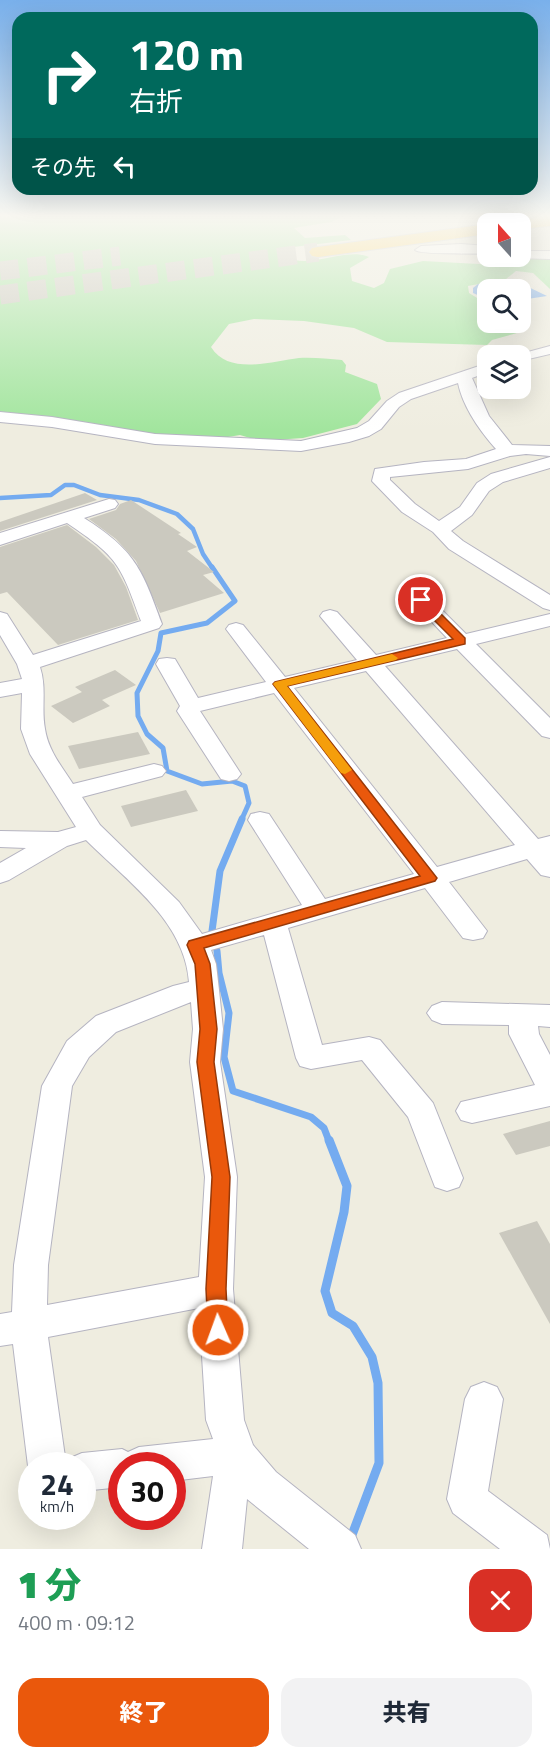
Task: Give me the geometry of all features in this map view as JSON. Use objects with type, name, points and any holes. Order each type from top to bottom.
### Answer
[{"type":"street","points":[[531,354],[550,350]]},
{"type":"street","points":[[0,417],[52,422],[155,439],[302,446],[363,432],[375,425],[393,404],[405,396],[477,371]]},
{"type":"street","points":[[462,376],[466,380],[468,392],[496,439],[508,451]]},
{"type":"street","points":[[550,452],[526,449],[508,451],[468,464],[424,466],[381,473],[381,481],[411,510],[441,529],[443,534],[456,544],[550,604]]},
{"type":"street","points":[[441,529],[466,511],[483,488],[497,478],[550,462]]},
{"type":"street","points":[[0,538],[109,504]]},
{"type":"street","points":[[0,690],[152,624],[136,580],[125,560],[109,544],[70,517]]},
{"type":"street","points":[[421,600],[550,731]]},
{"type":"street","points":[[330,616],[370,663],[541,846],[550,869]]},
{"type":"street","points":[[229,774],[188,711],[192,706],[550,620]]},
{"type":"street","points":[[3,627],[31,676],[33,729],[42,754],[69,793],[91,831],[170,908],[195,945],[202,964],[208,1029],[206,1062],[221,1177],[216,1289],[225,1420],[238,1456],[262,1486],[341,1549]]},
{"type":"street","points":[[236,629],[473,932]]},
{"type":"street","points":[[31,676],[142,645]]},
{"type":"street","points":[[167,664],[192,706]]},
{"type":"street","points":[[69,793],[154,771]]},
{"type":"street","points":[[260,820],[319,910]]},
{"type":"street","points":[[0,874],[58,840],[91,831]]},
{"type":"street","points":[[0,839],[58,840]]},
{"type":"street","points":[[195,945],[541,846]]},
{"type":"street","points":[[272,924],[278,935],[311,1058],[369,1048],[422,1112],[447,1178]]},
{"type":"street","points":[[44,1452],[14,1327],[31,1265],[57,1086],[78,1049],[106,1024],[183,993],[205,990]]},
{"type":"street","points":[[442,1013],[537,1016]]},
{"type":"street","points":[[537,1016],[525,1034],[550,1084]]},
{"type":"street","points":[[472,1111],[550,1094]]},
{"type":"street","points":[[14,1327],[216,1289]]},
{"type":"street","points":[[484,1399],[467,1499],[533,1549]]},
{"type":"street","points":[[186,1460],[238,1456]]},
{"type":"street","points":[[222,1549],[229,1485],[238,1456]]},
{"type":"green space","points":[[0,287],[468,287],[469,293],[477,298],[477,333],[517,333],[492,340],[487,345],[387,342],[354,328],[304,321],[254,319],[229,324],[211,347],[219,356],[229,361],[252,365],[299,358],[342,360],[346,365],[345,372],[377,384],[381,399],[357,424],[303,438],[260,441],[240,435],[216,439],[150,434],[78,421],[0,414]]},
{"type":"water","points":[[477,287],[477,295],[473,293],[473,288]]},
{"type":"water","points":[[531,288],[547,296],[531,298]]},
{"type":"building","points":[[85,493],[97,500],[0,531],[0,522]]},
{"type":"building","points":[[131,500],[181,533],[178,534],[197,547],[187,551],[214,572],[203,575],[224,593],[160,613],[136,561],[116,539],[89,519],[116,510],[120,504]]},
{"type":"building","points":[[67,525],[96,547],[114,565],[126,587],[138,620],[58,645],[7,592],[0,594],[0,547]]},
{"type":"building","points":[[115,670],[136,685],[102,700],[110,706],[73,723],[51,706],[82,692],[75,687]]},
{"type":"building","points":[[138,732],[150,754],[79,769],[68,746]]},
{"type":"building","points":[[186,790],[198,811],[131,827],[121,806]]},
{"type":"building","points":[[550,1121],[550,1146],[516,1155],[503,1134]]},
{"type":"building","points":[[537,1221],[550,1244],[550,1324],[499,1233]]},
{"type":"waterway","points":[[0,498],[51,495],[65,485],[74,485],[100,495],[139,500],[177,514],[193,529],[203,554],[213,569]]},
{"type":"waterway","points":[[212,567],[235,601],[207,623],[161,633],[158,651],[137,693],[138,716],[147,734],[163,748],[167,771],[202,784],[232,781],[245,786],[249,803],[241,821]]},
{"type":"waterway","points":[[212,931],[220,871],[242,819]]},
{"type":"waterway","points":[[217,951],[219,973],[229,1013],[224,1057],[233,1091],[311,1117],[324,1128],[329,1141]]},
{"type":"waterway","points":[[329,1140],[347,1186],[344,1212],[325,1291],[332,1313],[353,1326],[372,1357],[378,1383],[379,1463],[352,1535]]},
{"type":"tunnel","points":[[0,295],[57,287]]},
{"type":"slow traffic","points":[[345,770],[279,684],[392,658]]},
{"type":"route","points":[[218,1330],[216,1289],[221,1177],[206,1062],[208,1029],[202,964],[195,945],[429,878],[279,684],[461,641],[421,600]]}]
